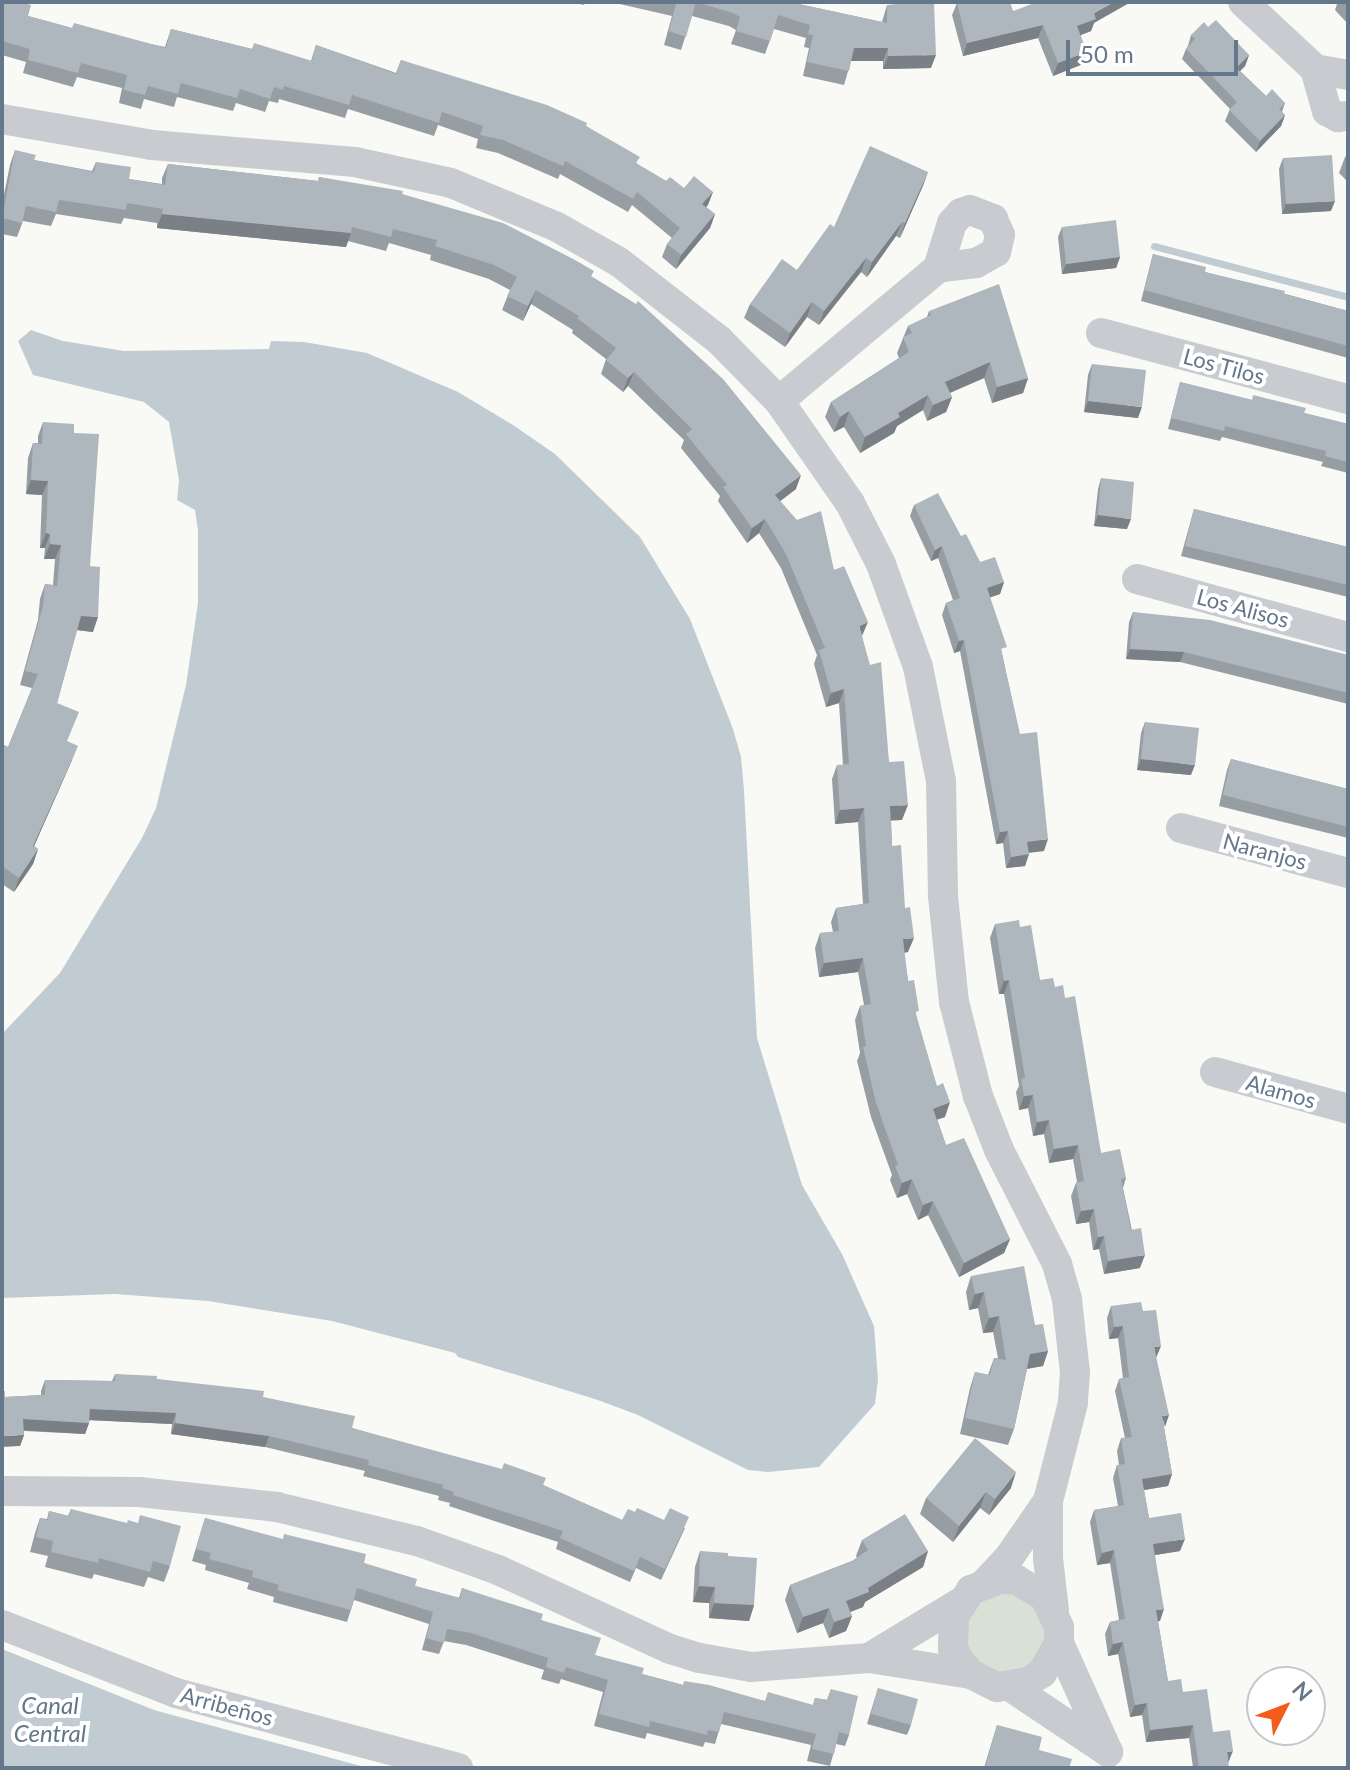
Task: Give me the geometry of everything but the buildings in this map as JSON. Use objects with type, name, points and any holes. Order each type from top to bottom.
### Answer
[{"type":"street","points":[[1243,2],[1315,69],[1327,111],[1338,117],[1348,116]]},
{"type":"street","points":[[1315,69],[1348,75]]},
{"type":"street","points":[[2,119],[152,145],[355,162],[451,183],[557,227],[619,262],[719,340],[779,401],[850,503],[881,564],[924,694],[941,781],[946,933],[959,1026],[983,1109],[999,1150],[1057,1264],[1069,1312],[1075,1372],[1073,1403],[1048,1501],[1048,1558],[1059,1643],[1115,1760]]},
{"type":"street","points":[[779,401],[938,268]]},
{"type":"street","name":"Los Tilos","points":[[1101,333],[1348,399]]},
{"type":"street","name":"Los Alisos","points":[[1137,579],[1348,637]]},
{"type":"street","name":"Naranjos","points":[[1181,828],[1348,873]]},
{"type":"street","name":"Alamos","points":[[1215,1072],[1348,1109]]},
{"type":"street","points":[[2,1491],[139,1492],[277,1507],[417,1541],[498,1570],[670,1649],[700,1658],[765,1667],[869,1658],[971,1674],[997,1687],[1011,1687],[1028,1682],[1042,1673],[1059,1643]]},
{"type":"street","points":[[869,1658],[961,1602],[985,1583],[1010,1556],[1048,1501]]},
{"type":"street","points":[[985,1583],[1009,1580],[1033,1586],[1054,1611]]},
{"type":"street","points":[[961,1602],[952,1624],[953,1648],[971,1674]]},
{"type":"street","name":"Arribeños","points":[[2,1625],[176,1693],[458,1768]]},
{"type":"street","points":[[1011,1687],[1115,1760]]},
{"type":"shaded area","points":[[1001,1591],[1030,1599],[1048,1625],[1037,1669],[979,1676],[959,1626],[975,1602]]},
{"type":"water","points":[[31,330],[63,341],[124,351],[269,349],[271,341],[304,342],[367,353],[458,392],[513,425],[555,454],[640,537],[690,619],[733,729],[741,757],[744,790],[757,1038],[802,1185],[842,1254],[874,1326],[878,1380],[875,1404],[819,1467],[768,1472],[748,1470],[638,1415],[598,1400],[458,1357],[455,1353],[332,1321],[208,1301],[115,1294],[2,1298],[2,1034],[60,973],[142,838],[156,808],[186,685],[198,603],[195,510],[177,500],[179,480],[169,422],[144,402],[33,375],[18,341]]},
{"type":"water","name":"Canal Central","points":[[2,1649],[154,1710],[368,1768],[2,1768]]},
{"type":"waterway","points":[[1154,246],[1348,297]]}]
